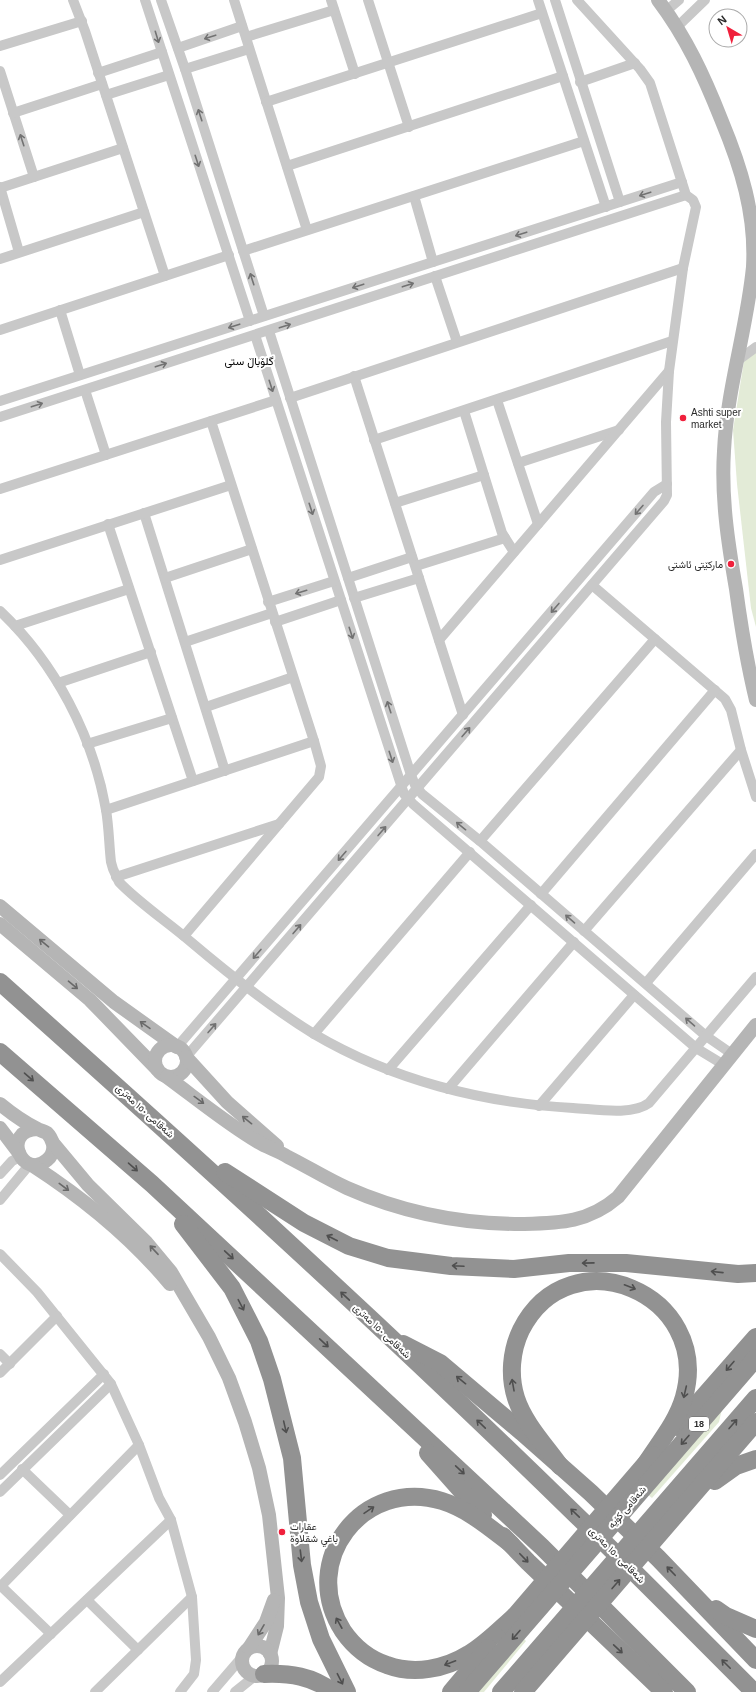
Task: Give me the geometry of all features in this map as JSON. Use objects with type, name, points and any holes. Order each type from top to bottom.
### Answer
[{"type":"highway","name":"شەقامی ١٥٠ مەتری","points":[[0,982],[183,1145],[390,1338],[573,1511],[754,1692]]},
{"type":"highway","points":[[0,1052],[152,1184],[357,1374],[542,1547],[687,1692]]},
{"type":"highway","points":[[183,1145],[304,1223],[349,1246],[388,1258],[451,1266],[506,1268],[569,1263],[607,1262],[738,1274],[756,1273]]},
{"type":"highway","points":[[152,1184],[232,1288],[259,1341],[279,1405],[292,1458],[301,1558],[310,1602],[321,1639],[347,1692]]},
{"type":"highway","points":[[560,1466],[520,1408],[512,1378],[513,1356],[519,1335],[524,1325],[538,1306],[557,1292],[567,1287],[596,1281],[626,1285],[645,1294],[655,1301],[667,1313],[677,1327],[685,1349],[688,1373],[684,1396],[680,1408],[644,1465],[636,1486]]},
{"type":"highway","points":[[644,1465],[756,1337]]},
{"type":"highway","points":[[390,1338],[440,1363],[485,1399],[560,1466],[652,1553],[756,1660]]},
{"type":"highway","name":"شەقامی کۆیە","points":[[467,1692],[538,1600],[636,1486],[756,1358]]},
{"type":"highway","points":[[357,1374],[404,1425],[448,1477],[511,1544],[664,1692]]},
{"type":"highway","name":"18","points":[[501,1692],[566,1629],[668,1512],[756,1398]]},
{"type":"highway","points":[[668,1512],[756,1422]]},
{"type":"highway","points":[[668,1512],[736,1466],[756,1459]]},
{"type":"highway","points":[[511,1544],[472,1515],[452,1504],[417,1497],[392,1499],[375,1506],[359,1516],[346,1530],[336,1546],[330,1564],[328,1588],[333,1612],[338,1623],[351,1641],[362,1652],[375,1660],[405,1670],[431,1669],[456,1661],[479,1648],[515,1616],[538,1600]]},
{"type":"highway","points":[[690,1592],[726,1616],[756,1629]]},
{"type":"highway","points":[[451,1692],[515,1616]]},
{"type":"highway","points":[[531,1692],[552,1658],[566,1629]]},
{"type":"highway","points":[[523,1692],[552,1658]]},
{"type":"highway","points":[[633,1663],[655,1692]]},
{"type":"highway","points":[[260,1675],[295,1674],[315,1680],[333,1692]]},
{"type":"street","points":[[73,0],[82,21],[165,276]]},
{"type":"street","points":[[145,0],[250,321]]},
{"type":"street","points":[[161,0],[185,69],[264,316]]},
{"type":"street","points":[[234,0],[307,230]]},
{"type":"street","points":[[368,0],[409,127]]},
{"type":"street","points":[[538,0],[606,207]]},
{"type":"street","points":[[555,0],[580,82],[620,202]]},
{"type":"street","points":[[182,1052],[246,988],[418,789],[667,496],[666,422],[672,341],[683,268],[697,211],[693,200],[686,195],[653,91],[646,76],[577,0]]},
{"type":"street","points":[[658,0],[694,55],[739,162],[750,201],[754,230],[754,265],[725,429],[724,499],[729,545],[742,631],[756,700]]},
{"type":"street","points":[[666,11],[679,0]]},
{"type":"street","points":[[677,27],[705,0]]},
{"type":"street","points":[[246,37],[332,5],[355,74]]},
{"type":"street","points":[[266,102],[542,13]]},
{"type":"street","points":[[0,46],[82,21]]},
{"type":"street","points":[[178,48],[242,26]]},
{"type":"street","points":[[185,69],[250,49]]},
{"type":"street","points":[[98,73],[162,52]]},
{"type":"street","points":[[580,82],[635,63]]},
{"type":"street","points":[[0,71],[34,177]]},
{"type":"street","points":[[106,95],[169,75]]},
{"type":"street","points":[[287,166],[563,76]]},
{"type":"street","points":[[13,113],[102,84]]},
{"type":"street","points":[[243,251],[584,141]]},
{"type":"street","points":[[19,252],[0,188],[123,148]]},
{"type":"street","points":[[0,401],[682,182]]},
{"type":"street","points":[[0,418],[686,195]]},
{"type":"street","points":[[414,196],[433,262]]},
{"type":"street","points":[[0,259],[144,212]]},
{"type":"street","points":[[0,330],[229,255]]},
{"type":"street","points":[[290,398],[683,268]]},
{"type":"street","points":[[435,276],[458,342]]},
{"type":"street","points":[[60,310],[80,376]]},
{"type":"street","points":[[269,331],[411,775],[418,789],[422,794],[480,841],[646,983],[706,1036],[728,1060]]},
{"type":"street","points":[[255,335],[401,787],[408,800],[696,1048],[728,1060]]},
{"type":"street","points":[[374,440],[672,341]]},
{"type":"street","points":[[737,361],[756,347]]},
{"type":"street","points":[[439,640],[669,371]]},
{"type":"street","points":[[354,376],[463,715]]},
{"type":"street","points":[[85,390],[106,455]]},
{"type":"street","points":[[11,398],[16,412]]},
{"type":"street","points":[[0,489],[276,400]]},
{"type":"street","points":[[497,400],[538,524]]},
{"type":"street","points":[[464,411],[504,538],[514,552]]},
{"type":"street","points":[[184,936],[321,774],[321,766],[314,741],[211,421]]},
{"type":"street","points":[[518,463],[618,430]]},
{"type":"street","points":[[395,503],[484,475]]},
{"type":"street","points":[[182,1052],[235,980],[654,492],[667,484]]},
{"type":"street","points":[[0,560],[232,485]]},
{"type":"street","points":[[144,513],[225,771]]},
{"type":"street","points":[[108,524],[193,781]]},
{"type":"street","points":[[416,566],[504,538]]},
{"type":"street","points":[[165,578],[252,550]]},
{"type":"street","points":[[348,578],[412,556]]},
{"type":"street","points":[[354,598],[419,578]]},
{"type":"street","points":[[268,602],[334,582]]},
{"type":"street","points":[[592,585],[725,699],[729,706],[756,797]]},
{"type":"street","points":[[16,626],[129,589]]},
{"type":"street","points":[[185,642],[340,600]]},
{"type":"street","points":[[0,611],[16,626],[43,661],[58,683],[77,718],[97,771],[106,810],[111,862],[116,876],[124,887],[235,980],[314,1034],[351,1053],[388,1070],[448,1089],[486,1098],[540,1106],[630,1110],[638,1109],[649,1102],[756,977]]},
{"type":"street","points":[[480,841],[655,639]]},
{"type":"street","points":[[58,683],[151,652]]},
{"type":"street","points":[[206,707],[293,677]]},
{"type":"street","points":[[541,894],[715,690]]},
{"type":"street","points":[[88,744],[172,718]]},
{"type":"street","points":[[106,810],[314,741]]},
{"type":"street","points":[[584,931],[741,750]]},
{"type":"street","points":[[116,876],[279,824]]},
{"type":"street","points":[[314,1034],[470,852]]},
{"type":"street","points":[[646,983],[756,854]]},
{"type":"street","points":[[388,1070],[531,905]]},
{"type":"street","points":[[0,906],[114,1002],[182,1052],[227,1102],[286,1155]]},
{"type":"street","points":[[0,924],[90,1000],[162,1073],[250,1136],[267,1147],[286,1155],[324,1177],[372,1198],[421,1212],[446,1217],[494,1223],[538,1223],[573,1220],[597,1212],[618,1197],[756,1025]]},
{"type":"street","points":[[448,1089],[574,942]]},
{"type":"street","points":[[540,1106],[634,995]]},
{"type":"street","points":[[168,1046],[182,1052],[186,1066],[180,1074],[172,1077],[162,1073],[155,1059],[159,1051],[168,1046]]},
{"type":"street","points":[[0,1104],[47,1134],[53,1143],[107,1204],[159,1256],[178,1283],[209,1337],[225,1371],[245,1422],[259,1468],[269,1515],[277,1583],[278,1619],[270,1654],[272,1658],[270,1667],[235,1692]]},
{"type":"street","points":[[0,1128],[25,1160],[77,1196],[120,1232],[151,1262],[190,1306]]},
{"type":"street","points":[[25,1160],[18,1143],[23,1134],[27,1131],[37,1129]]},
{"type":"street","points":[[0,1174],[12,1161],[25,1160],[38,1165],[52,1155],[53,1143]]},
{"type":"street","points":[[0,1200],[25,1160]]},
{"type":"street","points":[[0,1254],[37,1292],[111,1384],[171,1520],[192,1598],[196,1660],[194,1674],[180,1692]]},
{"type":"street","points":[[0,1373],[57,1316]]},
{"type":"street","points":[[0,1354],[10,1364]]},
{"type":"street","points":[[0,1474],[104,1374]]},
{"type":"street","points":[[0,1492],[111,1384]]},
{"type":"street","points":[[51,1634],[0,1586],[139,1445]]},
{"type":"street","points":[[22,1469],[70,1515]]},
{"type":"street","points":[[0,1682],[171,1520]]},
{"type":"street","points":[[212,1692],[246,1652],[261,1631],[270,1613],[276,1593],[277,1583]]},
{"type":"street","points":[[95,1692],[192,1598]]},
{"type":"street","points":[[87,1600],[138,1650]]},
{"type":"street","points":[[260,1675],[248,1673],[243,1667],[246,1652],[254,1646],[263,1648],[270,1654]]},
{"type":"green space","points":[[756,348],[756,627],[751,608],[737,484],[733,430],[744,361]]},
{"type":"green space","points":[[722,1409],[719,1422],[652,1498],[647,1494]]},
{"type":"green space","points":[[522,1637],[526,1641],[484,1692],[475,1692]]},
{"type":"place","name":"Ashti super market","points":[[683,418]]},
{"type":"place","name":"مارکێتی ئاشتی","points":[[731,564]]},
{"type":"place","name":"عقارات باغي شقلاوة","points":[[282,1532]]},
{"type":"district","name":"گلۆباڵ ستی","points":[[249,361]]}]
